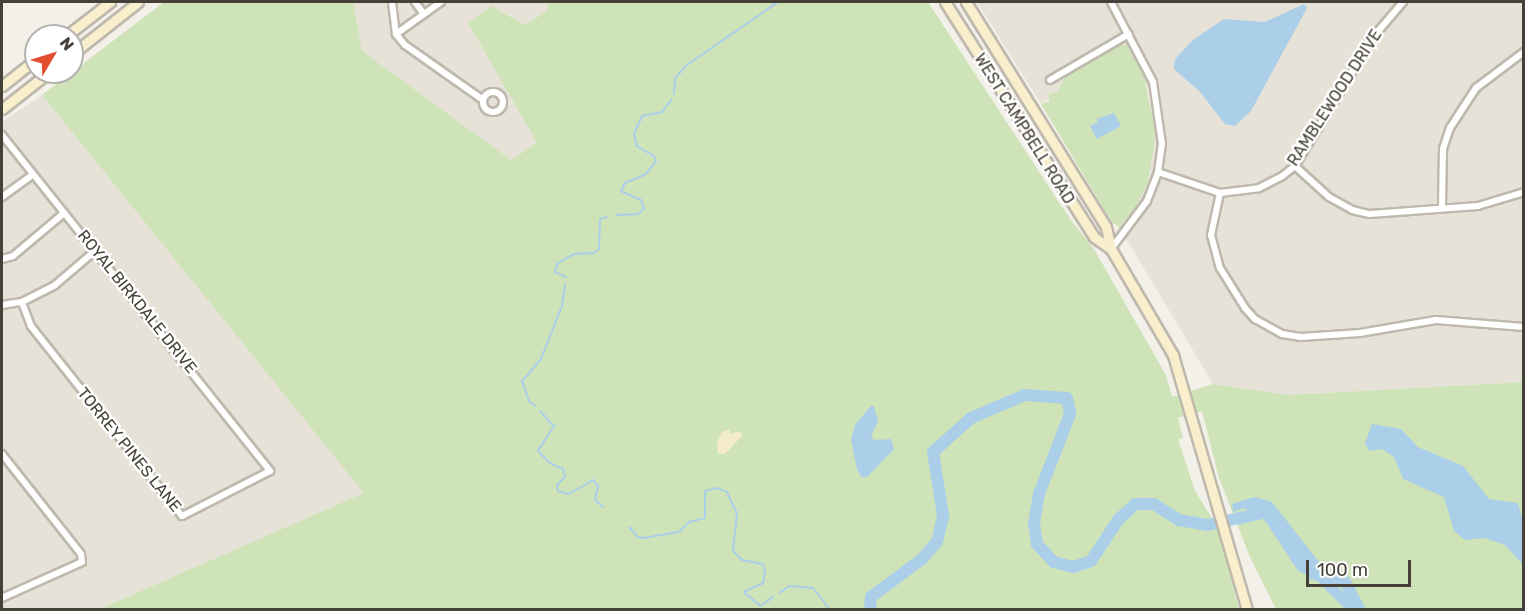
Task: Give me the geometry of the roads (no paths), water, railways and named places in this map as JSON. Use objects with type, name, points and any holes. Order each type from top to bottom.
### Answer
[{"type":"main road","points":[[82,24],[110,2]]},
{"type":"main road","points":[[84,45],[138,2]]},
{"type":"main road","name":"WEST CAMPBELL ROAD","points":[[945,2],[1094,237],[1111,249]]},
{"type":"main road","name":"WEST CAMPBELL ROAD","points":[[966,2],[1106,227],[1111,249],[1173,355],[1202,445],[1247,609]]},
{"type":"main road","points":[[2,86],[24,69]]},
{"type":"main road","points":[[2,109],[34,84]]},
{"type":"street","points":[[392,2],[396,34],[405,45],[483,100]]},
{"type":"street","points":[[415,2],[423,13]]},
{"type":"street","points":[[396,34],[441,2]]},
{"type":"street","points":[[1111,2],[1129,34],[1159,100],[1162,144],[1158,172],[1140,212],[1111,249]]},
{"type":"street","name":"RAMBLEWOOD DRIVE","points":[[1158,172],[1220,194],[1259,188],[1296,166],[1374,36],[1403,2]]},
{"type":"street","points":[[1050,80],[1129,34]]},
{"type":"street","points":[[1442,206],[1443,149],[1450,128],[1476,88],[1524,52]]},
{"type":"street","name":"ROYAL BIRKDALE DRIVE","points":[[2,135],[270,471]]},
{"type":"street","points":[[1296,166],[1329,197],[1361,212],[1390,213],[1442,206],[1478,206],[1524,192]]},
{"type":"street","points":[[2,195],[32,175]]},
{"type":"street","points":[[1220,194],[1211,235],[1220,268],[1245,308],[1256,319],[1282,334],[1301,337],[1360,333],[1436,320],[1524,327]]},
{"type":"street","points":[[2,259],[14,256],[64,213]]},
{"type":"street","points":[[2,305],[22,302],[55,285],[95,251]]},
{"type":"street","name":"TORREY PINES LANE","points":[[22,302],[31,326],[182,516],[270,471]]},
{"type":"street","points":[[2,454],[81,554],[82,562],[2,598]]},
{"type":"water","points":[[1304,4],[1307,8],[1251,111],[1235,126],[1225,124],[1200,92],[1174,69],[1175,59],[1193,40],[1224,19],[1265,22]]},
{"type":"water","points":[[1114,113],[1121,126],[1097,139],[1090,126],[1098,122],[1097,119]]},
{"type":"water","points":[[871,406],[874,406],[878,421],[871,436],[874,440],[891,439],[894,449],[867,477],[861,477],[851,440],[855,425]]},
{"type":"water","points":[[1372,424],[1401,429],[1418,447],[1463,466],[1489,499],[1518,503],[1523,522],[1523,565],[1505,545],[1484,538],[1465,540],[1454,531],[1444,497],[1403,479],[1394,457],[1382,449],[1369,451],[1365,443]]},
{"type":"water","points":[[1254,497],[1272,502],[1356,609],[1345,609],[1314,578],[1298,571],[1262,516],[1244,508],[1233,512],[1232,504]]},
{"type":"waterway","points":[[674,94],[675,78],[687,65],[778,2]]},
{"type":"waterway","points":[[617,215],[638,214],[644,209],[641,200],[621,191],[625,183],[646,174],[656,161],[654,156],[637,146],[634,134],[642,116],[662,112],[672,99]]},
{"type":"waterway","points":[[566,277],[555,272],[558,263],[574,254],[594,253],[599,249],[600,219],[607,217]]},
{"type":"waterway","points":[[535,406],[529,401],[522,381],[541,359],[562,306],[565,284]]},
{"type":"waterway","points":[[870,610],[871,597],[922,559],[937,542],[943,515],[933,452],[971,418],[1025,395],[1067,398],[1070,414],[1039,494],[1034,523],[1037,544],[1054,562],[1073,567],[1091,561],[1118,520],[1135,504],[1154,504],[1179,520],[1207,525],[1267,512],[1270,518]]},
{"type":"waterway","points":[[540,411],[554,426],[538,451],[550,463],[563,469],[565,477],[557,485],[558,491],[569,494],[593,480],[598,486],[595,500],[603,507]]},
{"type":"waterway","points":[[629,527],[638,537],[644,538],[679,532],[689,522],[705,518],[705,491],[717,488],[727,492],[737,513],[733,551],[742,560],[763,564],[765,571],[763,583],[744,592],[760,606],[773,597]]},
{"type":"waterway","points":[[1313,574],[1345,582],[1360,610]]},
{"type":"waterway","points":[[780,593],[789,586],[813,588],[830,610]]}]
